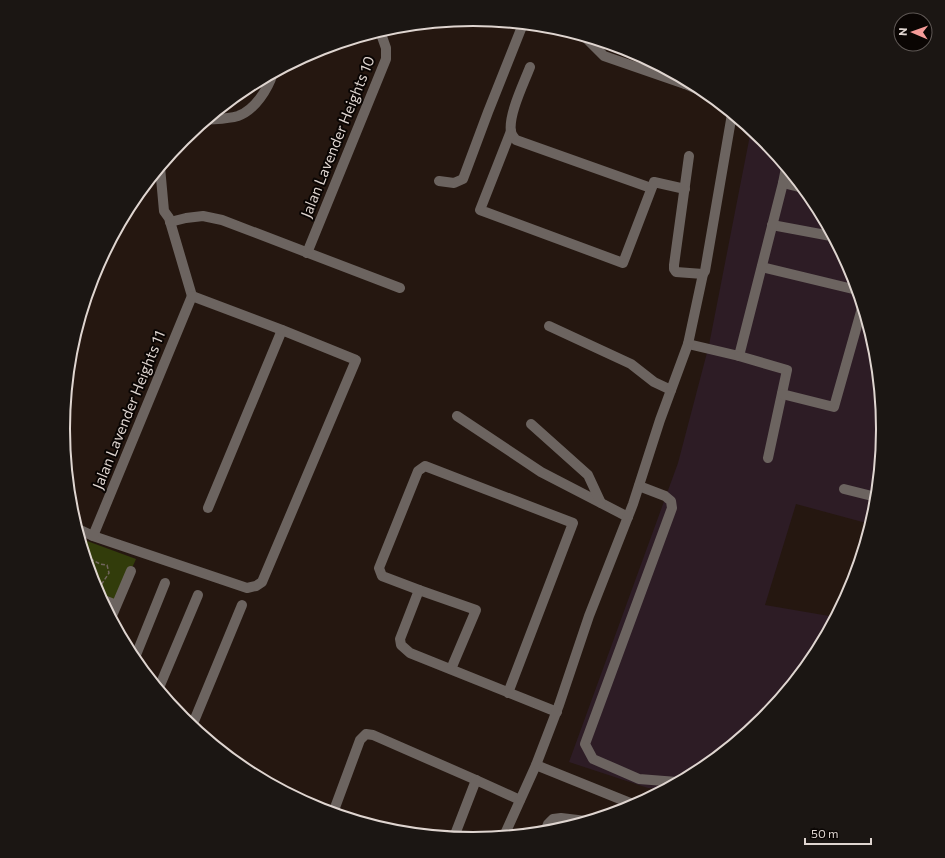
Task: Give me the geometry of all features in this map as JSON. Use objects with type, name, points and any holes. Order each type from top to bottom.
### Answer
[{"type":"street","points":[[439,181],[454,183],[463,179],[521,29]]},
{"type":"street","name":"Jalan Lavender Heights 10","points":[[307,253],[386,59],[386,48],[382,37]]},
{"type":"street","points":[[592,44],[604,56],[666,76]]},
{"type":"street","points":[[530,67],[513,113],[511,131],[480,210],[623,263],[654,182],[685,189]]},
{"type":"street","points":[[215,119],[239,115],[251,108],[262,96],[269,81]]},
{"type":"street","points":[[506,830],[536,765],[557,712],[589,616],[628,517],[660,420],[688,344],[708,256],[731,120]]},
{"type":"street","points":[[511,131],[512,136],[516,140],[651,188]]},
{"type":"street","points":[[689,156],[674,269],[676,272],[703,274]]},
{"type":"street","points":[[82,531],[247,588],[256,586],[262,582],[356,360],[192,296],[169,218],[164,211],[161,175]]},
{"type":"street","points":[[739,356],[785,175]]},
{"type":"street","points":[[783,183],[793,186]]},
{"type":"street","points":[[170,222],[203,216],[222,220],[400,288]]},
{"type":"street","points":[[772,225],[826,235]]},
{"type":"street","points":[[762,267],[850,288]]},
{"type":"street","name":"Jalan Lavender Heights 11","points":[[94,536],[192,296]]},
{"type":"street","points":[[782,394],[834,407],[859,317]]},
{"type":"street","points":[[549,326],[631,364],[654,382],[671,390]]},
{"type":"street","points":[[208,508],[282,330]]},
{"type":"street","points":[[688,344],[739,356],[787,370],[768,458]]},
{"type":"street","points":[[457,416],[541,472],[628,517]]},
{"type":"street","points":[[530,424],[588,475],[601,503]]},
{"type":"street","points":[[451,669],[476,610],[382,576],[379,568],[418,471],[425,466],[573,523],[508,693]]},
{"type":"street","points":[[639,486],[665,496],[671,501],[672,508],[585,744],[593,759],[639,779],[668,781]]},
{"type":"street","points":[[844,489],[870,495]]},
{"type":"street","points":[[113,612],[131,571]]},
{"type":"street","points":[[137,653],[165,583]]},
{"type":"street","points":[[420,590],[400,640],[401,645],[410,653],[557,712]]},
{"type":"street","points":[[161,684],[198,595]]},
{"type":"street","points":[[109,602],[116,605]]},
{"type":"street","points":[[194,720],[242,605]]},
{"type":"street","points":[[335,808],[360,740],[366,734],[373,735],[520,800]]},
{"type":"street","points":[[536,765],[626,801]]},
{"type":"street","points":[[456,831],[476,780]]},
{"type":"street","points":[[548,825],[553,819],[572,819]]},
{"type":"path","points":[[91,559],[100,564],[107,565],[109,572],[101,584]]},
{"type":"shaded area","points":[[750,137],[775,163],[808,205],[834,251],[854,299],[868,350],[875,403],[875,455],[868,508],[865,523],[796,504],[765,605],[829,616],[822,631],[808,653],[775,695],[738,732],[718,749],[674,778],[654,788],[648,788],[569,762],[678,463],[709,345]]},
{"type":"green space","points":[[85,540],[136,559],[116,604],[108,601],[100,583]]}]
